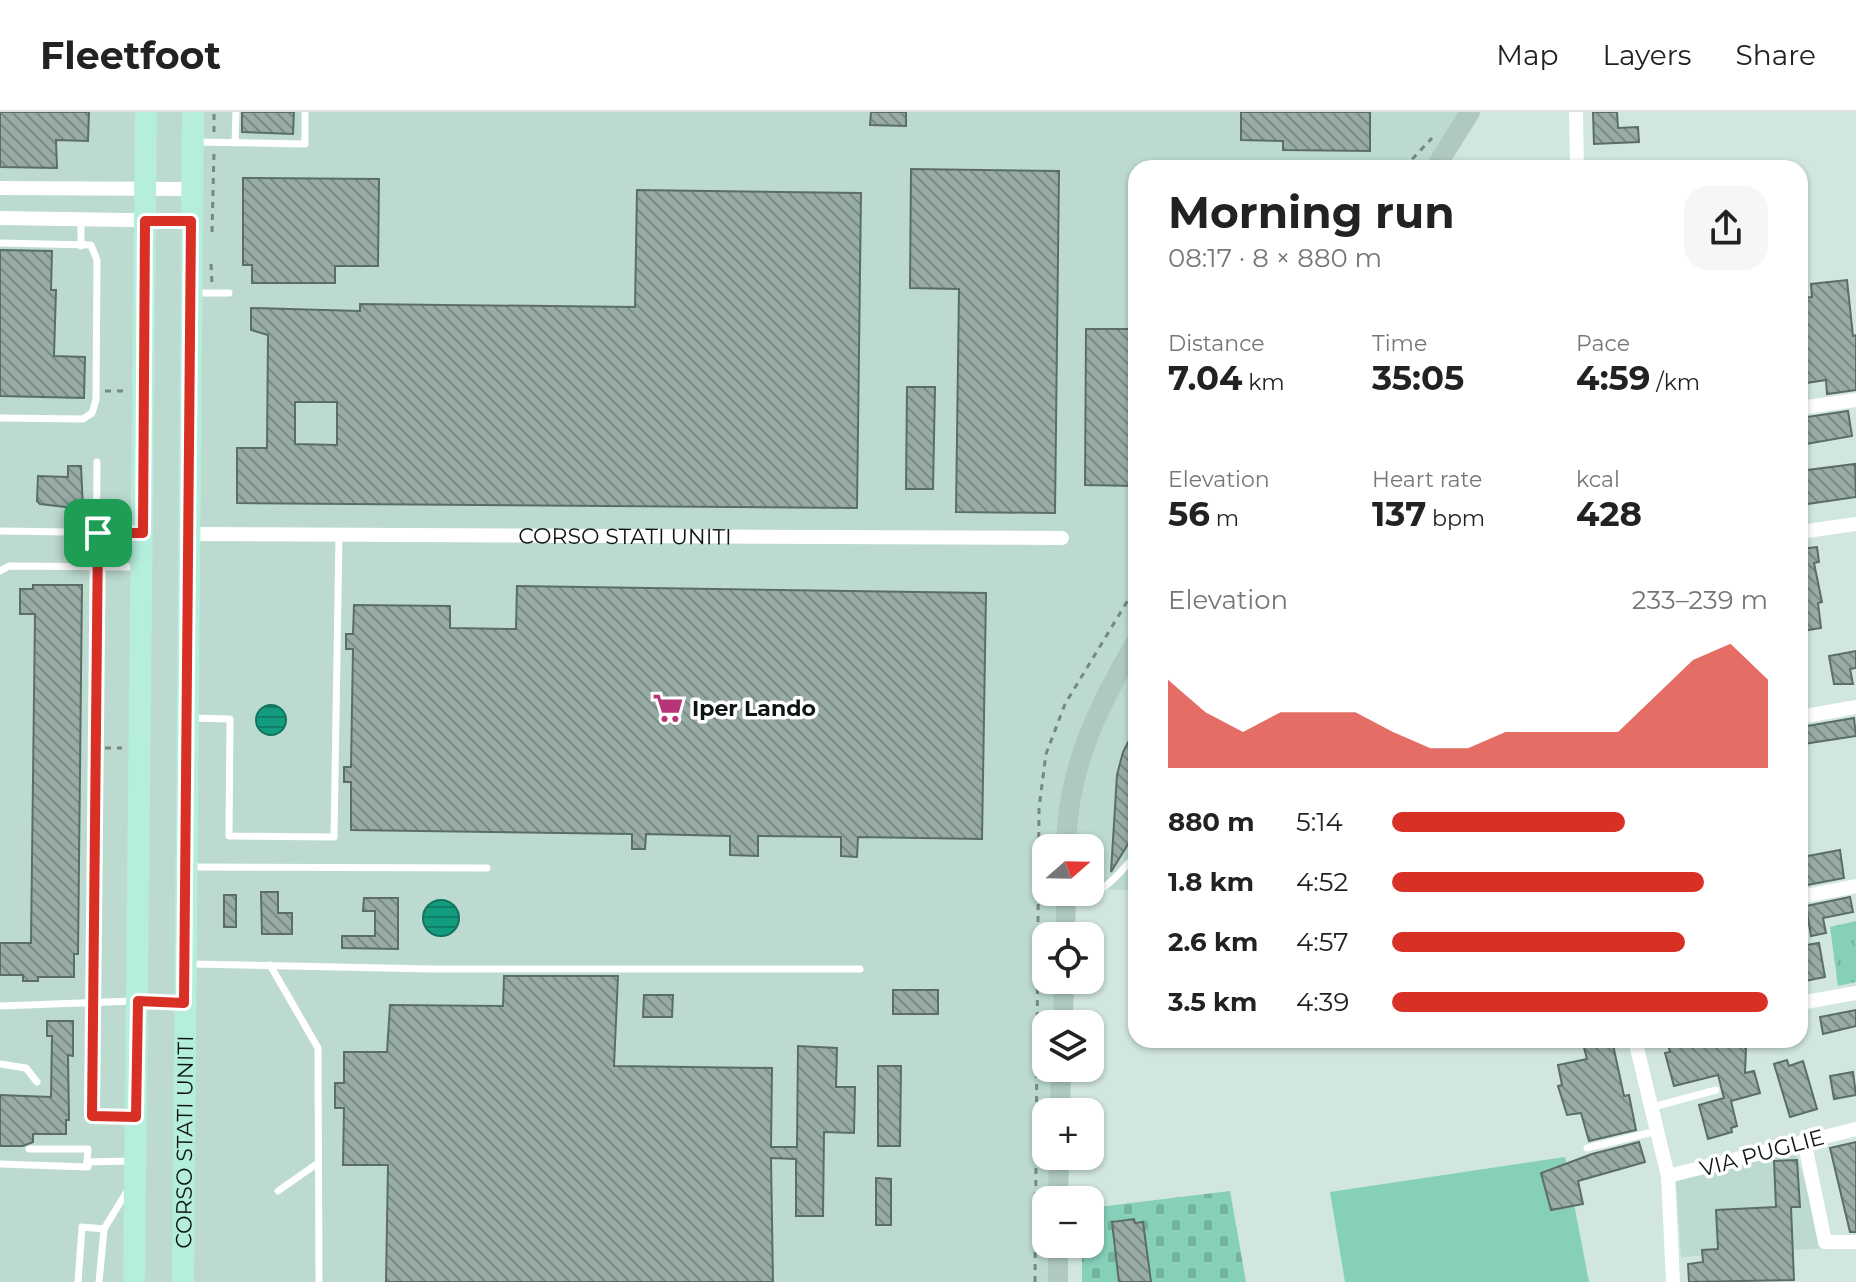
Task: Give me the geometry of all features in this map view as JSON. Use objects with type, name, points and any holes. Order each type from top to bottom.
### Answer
[{"type":"main road","name":"CORSO STATI UNITI","points":[[134,1282],[146,112]]},
{"type":"main road","name":"CORSO STATI UNITI","points":[[183,1282],[191,189],[203,139],[193,112]]},
{"type":"street","points":[[1576,112],[1577,160]]},
{"type":"street","points":[[1440,160],[1467,115]]},
{"type":"street","points":[[0,188],[191,189]]},
{"type":"street","points":[[0,218],[191,221]]},
{"type":"street","points":[[1808,407],[1856,400]]},
{"type":"street","points":[[1808,531],[1856,524]]},
{"type":"street","name":"CORSO STATI UNITI","points":[[187,534],[1062,538]]},
{"type":"street","points":[[1067,834],[1073,777],[1090,726],[1128,657]]},
{"type":"street","points":[[1808,716],[1856,707]]},
{"type":"street","points":[[1808,895],[1856,886]]},
{"type":"street","points":[[1808,1002],[1856,993]]},
{"type":"street","points":[[138,1001],[184,1003]]},
{"type":"street","points":[[1637,1048],[1668,1176],[1673,1282]]},
{"type":"street","name":"VIA PUGLIE","points":[[1668,1176],[1856,1129]]},
{"type":"street","points":[[1804,1140],[1825,1242],[1856,1242]]},
{"type":"street","points":[[1058,1258],[1058,1282]]},
{"type":"lane","points":[[235,143],[236,112]]},
{"type":"lane","points":[[203,139],[235,143],[305,144],[305,112]]},
{"type":"lane","points":[[81,221],[81,246]]},
{"type":"lane","points":[[0,243],[91,245],[97,260],[96,391],[92,413],[83,419],[0,418]]},
{"type":"lane","points":[[191,292],[229,293]]},
{"type":"lane","points":[[97,462],[92,1116],[136,1117]]},
{"type":"lane","points":[[0,531],[143,533]]},
{"type":"lane","points":[[186,718],[230,719],[229,836],[334,837],[339,535]]},
{"type":"lane","points":[[0,571],[9,566],[143,567]]},
{"type":"lane","points":[[1104,886],[1128,864]]},
{"type":"lane","points":[[185,867],[487,868]]},
{"type":"lane","points":[[184,964],[431,969],[860,969]]},
{"type":"lane","points":[[270,965],[318,1048],[319,1282]]},
{"type":"lane","points":[[0,1006],[93,1000],[138,1001]]},
{"type":"lane","points":[[0,1064],[26,1068],[37,1082]]},
{"type":"lane","points":[[1653,1107],[1716,1090]]},
{"type":"lane","points":[[1587,1148],[1659,1131]]},
{"type":"lane","points":[[0,1164],[88,1167],[88,1149],[29,1149]]},
{"type":"lane","points":[[87,1162],[135,1171],[104,1229],[99,1282]]},
{"type":"lane","points":[[278,1191],[318,1163]]},
{"type":"lane","points":[[78,1282],[82,1227],[104,1229]]},
{"type":"path","points":[[203,139],[214,112]]},
{"type":"path","points":[[1411,160],[1439,129]]},
{"type":"path","points":[[96,391],[129,391]]},
{"type":"path","points":[[95,747],[125,748]]},
{"type":"shaded area","points":[[0,112],[1462,112],[1429,160],[1128,160],[1128,890],[1104,889],[1104,834],[1032,834],[1032,906],[1055,906],[1055,922],[1032,922],[1032,994],[1055,994],[1054,1010],[1032,1010],[1032,1082],[1054,1082],[1054,1098],[1032,1098],[1032,1170],[1053,1170],[1053,1186],[1032,1186],[1032,1258],[1053,1258],[1053,1282],[0,1282]]},
{"type":"shaded area","points":[[271,705],[282,709],[286,720],[282,731],[271,735],[260,731],[256,720],[260,709]]},
{"type":"shaded area","points":[[441,900],[454,905],[459,918],[454,931],[441,936],[428,931],[423,918],[428,905]]},
{"type":"shaded area","points":[[1794,1148],[1826,1248],[1681,1257],[1676,1178]]},
{"type":"green space","points":[[1856,921],[1856,982],[1838,986],[1830,927]]},
{"type":"green space","points":[[1565,1157],[1589,1282],[1345,1282],[1330,1192]]},
{"type":"green space","points":[[1230,1191],[1246,1282],[1082,1282],[1082,1258],[1104,1258],[1104,1206]]},
{"type":"building","points":[[0,112],[89,112],[88,141],[56,140],[57,168],[0,167]]},
{"type":"building","points":[[242,112],[294,112],[293,134],[242,132]]},
{"type":"building","points":[[871,112],[906,112],[906,126],[870,125]]},
{"type":"building","points":[[1241,112],[1370,112],[1370,151],[1283,150],[1283,141],[1241,140]]},
{"type":"building","points":[[1593,112],[1617,112],[1618,128],[1638,127],[1639,142],[1594,144]]},
{"type":"building","points":[[911,169],[1059,171],[1055,513],[956,512],[959,289],[910,288]]},
{"type":"building","points":[[243,178],[379,179],[378,266],[335,266],[335,283],[252,283],[252,265],[243,265]]},
{"type":"building","points":[[637,190],[861,193],[857,508],[237,503],[237,448],[267,448],[268,335],[251,330],[251,308],[360,311],[360,304],[635,307]],"holes":[[[295,402],[337,402],[337,445],[295,444]]]},
{"type":"building","points":[[0,250],[52,251],[51,290],[56,290],[54,356],[85,357],[84,398],[0,396]]},
{"type":"building","points":[[1847,280],[1853,336],[1856,335],[1856,390],[1827,394],[1826,380],[1808,383],[1808,297],[1812,297],[1811,284]]},
{"type":"building","points":[[1086,329],[1128,329],[1128,486],[1085,485]]},
{"type":"building","points":[[907,387],[935,387],[933,489],[906,489]]},
{"type":"building","points":[[1848,411],[1852,436],[1808,444],[1808,417]]},
{"type":"building","points":[[1855,464],[1856,497],[1808,504],[1808,470]]},
{"type":"building","points":[[68,466],[81,466],[83,509],[40,504],[37,501],[38,476],[68,477]]},
{"type":"building","points":[[1817,547],[1819,562],[1814,563],[1822,602],[1818,603],[1821,628],[1808,630],[1808,548]]},
{"type":"building","points":[[33,585],[82,585],[78,954],[74,954],[74,977],[38,977],[38,981],[23,981],[23,975],[0,975],[0,943],[31,943],[35,614],[20,614],[20,589],[33,589]]},
{"type":"building","name":"Iper Lando","points":[[517,586],[986,593],[982,839],[858,837],[857,857],[841,856],[841,837],[758,836],[758,856],[730,855],[730,836],[646,834],[645,849],[632,849],[632,834],[351,830],[351,782],[344,782],[344,767],[351,767],[353,649],[346,649],[346,634],[353,634],[354,605],[450,606],[450,628],[516,629]]},
{"type":"building","points":[[1856,651],[1856,668],[1850,669],[1853,684],[1834,684],[1829,656]]},
{"type":"building","points":[[1854,718],[1856,736],[1808,743],[1808,726]]},
{"type":"building","points":[[1128,742],[1128,844],[1111,872],[1117,775]]},
{"type":"building","points":[[1840,850],[1844,878],[1808,885],[1808,856]]},
{"type":"building","points":[[261,892],[278,892],[278,913],[292,913],[292,934],[262,934]]},
{"type":"building","points":[[224,895],[236,895],[236,927],[224,927]]},
{"type":"building","points":[[1850,897],[1853,912],[1823,918],[1826,933],[1811,936],[1808,906]]},
{"type":"building","points":[[364,898],[398,898],[398,949],[342,948],[342,936],[375,936],[375,911],[363,911]]},
{"type":"building","points":[[1819,943],[1825,977],[1808,980],[1808,945]]},
{"type":"building","points":[[504,976],[618,976],[614,1066],[772,1068],[771,1147],[797,1147],[798,1046],[837,1048],[836,1087],[855,1087],[854,1133],[824,1132],[823,1216],[796,1216],[796,1159],[771,1158],[773,1282],[386,1282],[388,1165],[343,1165],[344,1108],[335,1108],[335,1083],[344,1083],[344,1052],[387,1052],[390,1005],[503,1006]]},
{"type":"building","points":[[893,990],[938,990],[938,1014],[893,1014]]},
{"type":"building","points":[[644,995],[673,995],[672,1017],[643,1017]]},
{"type":"building","points":[[1856,1010],[1856,1026],[1823,1034],[1820,1017]]},
{"type":"building","points":[[47,1021],[73,1021],[73,1056],[68,1055],[69,1120],[66,1120],[66,1134],[33,1134],[33,1142],[23,1146],[0,1146],[0,1095],[51,1097],[52,1036],[47,1036]]},
{"type":"building","points":[[1584,1048],[1614,1048],[1624,1096],[1629,1095],[1636,1130],[1589,1141],[1581,1113],[1567,1115],[1558,1086],[1562,1085],[1558,1065],[1587,1059]]},
{"type":"building","points":[[1669,1048],[1746,1049],[1745,1073],[1754,1071],[1760,1093],[1731,1101],[1737,1126],[1731,1128],[1732,1132],[1708,1139],[1699,1105],[1724,1098],[1718,1075],[1674,1086],[1665,1053],[1670,1052]]},
{"type":"building","points":[[1787,1060],[1789,1066],[1803,1061],[1817,1109],[1790,1117],[1774,1064]]},
{"type":"building","points":[[878,1066],[901,1066],[900,1146],[878,1146]]},
{"type":"building","points":[[1853,1072],[1856,1095],[1834,1099],[1830,1076]]},
{"type":"building","points":[[1639,1142],[1645,1162],[1578,1181],[1583,1204],[1551,1210],[1541,1173],[1592,1154]]},
{"type":"building","points":[[1856,1142],[1856,1232],[1850,1232],[1830,1148]]},
{"type":"building","points":[[1797,1160],[1800,1207],[1791,1207],[1794,1280],[1689,1282],[1688,1264],[1703,1262],[1702,1250],[1718,1249],[1716,1210],[1776,1207],[1774,1161]]},
{"type":"building","points":[[876,1178],[891,1179],[891,1225],[876,1225]]},
{"type":"building","points":[[1134,1219],[1135,1223],[1143,1222],[1151,1282],[1119,1282],[1112,1222]]},
{"type":"place","name":"Iper Lando","points":[[668,708]]},
{"type":"route","points":[[145,221],[191,221],[184,1003],[138,1001],[136,1117],[92,1116],[98,533],[143,533],[145,221]]}]
